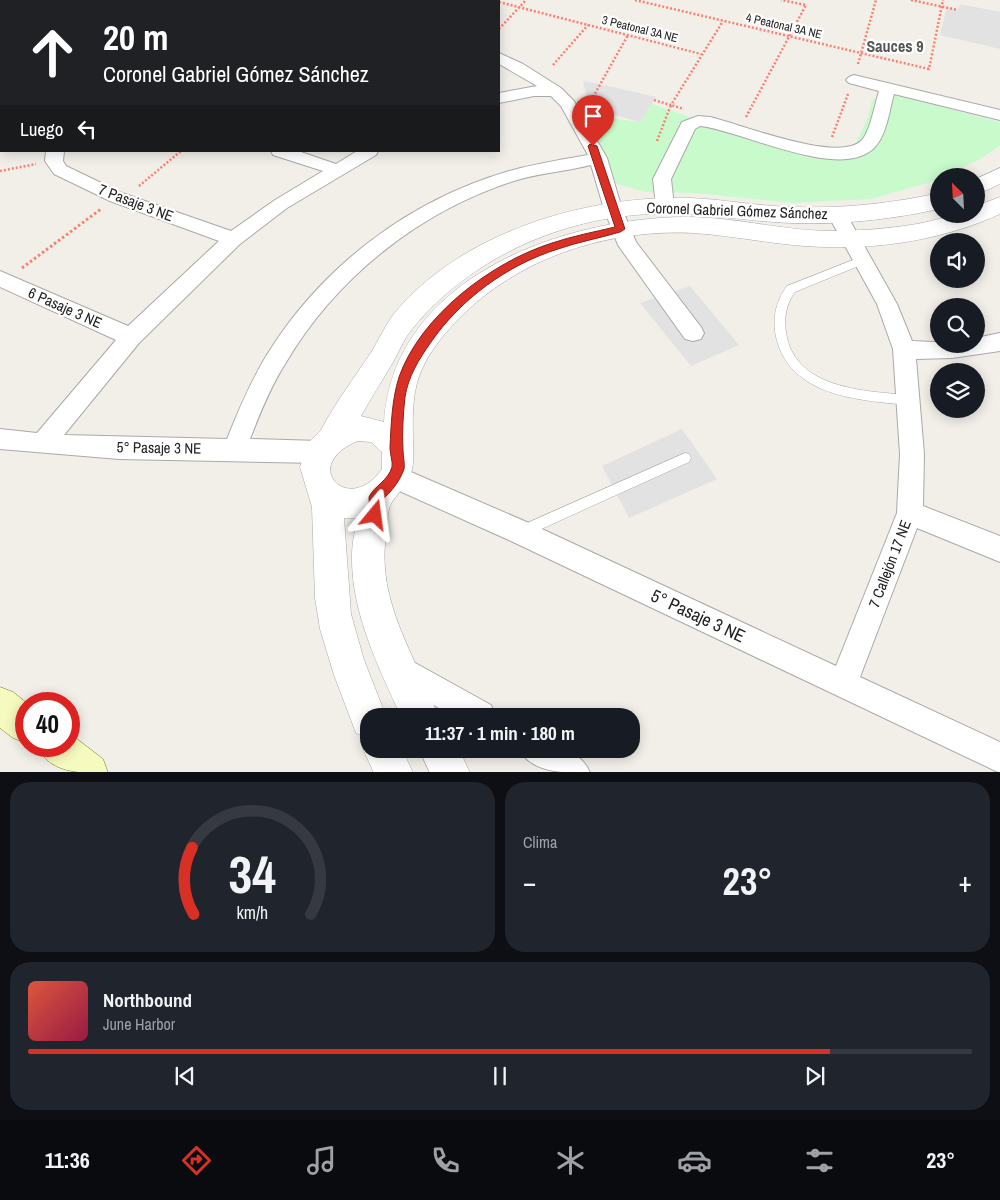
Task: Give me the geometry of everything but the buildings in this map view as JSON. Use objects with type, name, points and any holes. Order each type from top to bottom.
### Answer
[{"type":"main road","points":[[0,705],[15,717]]},
{"type":"main road","points":[[69,757],[89,772]]},
{"type":"street","points":[[500,58],[518,66],[555,91],[568,104],[598,158],[616,219],[628,245],[693,333]]},
{"type":"street","points":[[854,80],[1000,115]]},
{"type":"street","points":[[665,206],[662,179],[688,126],[698,122],[710,122],[823,154],[845,155],[860,151],[869,144],[888,88]]},
{"type":"street","points":[[500,98],[534,91],[555,91]]},
{"type":"street","points":[[283,152],[337,170]]},
{"type":"street","points":[[43,443],[131,337],[234,238],[281,204],[368,152]]},
{"type":"street","name":"7 Pasaje 3 NE","points":[[54,156],[60,170],[120,199],[234,238]]},
{"type":"street","points":[[235,448],[254,400],[286,340],[309,310],[358,259],[413,220],[472,190],[534,170],[598,158]]},
{"type":"street","points":[[985,183],[1000,175]]},
{"type":"street","name":"Coronel Gabriel Gómez Sánchez","points":[[416,708],[398,667],[374,598],[368,559],[370,530],[389,474],[400,397],[405,376],[419,350],[437,325],[459,302],[482,283],[520,261],[616,219],[665,206],[782,215],[837,215],[906,209],[930,203]]},
{"type":"street","name":"Coronel Gabriel Gómez Sánchez","points":[[326,445],[402,323],[429,294],[460,270],[518,239],[577,218],[616,219],[686,225],[790,237],[852,239],[934,228],[1000,206]]},
{"type":"street","name":"7 Callejón 17 NE","points":[[837,215],[887,304],[904,349],[912,454],[910,513],[843,684]]},
{"type":"street","name":"6 Pasaje 3 NE","points":[[3,279],[131,337]]},
{"type":"street","points":[[904,349],[933,351],[970,349],[1000,342]]},
{"type":"street","points":[[369,428],[381,432],[390,439],[389,474],[362,502],[349,504],[336,501],[325,494],[318,485],[314,474],[326,445],[344,431],[369,428]]},
{"type":"street","name":"5° Pasaje 3 NE","points":[[0,439],[111,447],[235,448],[326,445]]},
{"type":"street","name":"5° Pasaje 3 NE","points":[[389,474],[520,532],[1000,758]]},
{"type":"street","points":[[325,494],[331,519],[332,600],[344,656],[364,708]]},
{"type":"street","points":[[910,513],[1000,548]]},
{"type":"street","points":[[398,667],[467,708]]},
{"type":"street","points":[[387,758],[394,772]]},
{"type":"street","points":[[443,758],[451,772]]},
{"type":"street","points":[[551,758],[575,772]]},
{"type":"lane","points":[[863,260],[791,289],[783,298],[780,310],[780,334],[785,349],[806,376],[822,386],[856,395],[908,400]]},
{"type":"lane","points":[[520,532],[685,458]]},
{"type":"path","points":[[500,28],[526,0]]},
{"type":"path","name":"4 Peatonal 3A NE","points":[[635,0],[929,70],[942,6]]},
{"type":"path","points":[[745,119],[806,5],[781,0]]},
{"type":"path","points":[[831,140],[854,80],[876,0]]},
{"type":"path","points":[[911,0],[958,10]]},
{"type":"path","points":[[942,6],[943,0]]},
{"type":"path","name":"3 Peatonal 3A NE","points":[[500,2],[701,54]]},
{"type":"path","points":[[654,100],[671,105],[723,20]]},
{"type":"path","points":[[553,65],[588,25]]},
{"type":"path","points":[[593,98],[628,35]]},
{"type":"path","points":[[3,279],[120,199],[180,152]]},
{"type":"path","points":[[0,171],[54,156]]},
{"type":"green space","points":[[888,93],[1000,122],[1000,146],[961,168],[930,168],[930,182],[871,199],[792,203],[695,193],[645,192],[614,183],[590,116],[640,122],[652,104],[809,158],[847,151],[856,143],[868,117],[872,100]]},
{"type":"shaded area","points":[[960,4],[1000,12],[1000,49],[940,35],[947,7],[958,10]]},
{"type":"shaded area","points":[[583,81],[656,97],[640,122],[589,108]]},
{"type":"shaded area","points":[[690,286],[739,345],[691,366],[640,303]]},
{"type":"shaded area","points":[[682,429],[717,479],[629,518],[602,466]]},
{"type":"district","name":"Sauces 9","points":[[895,46]]},
{"type":"route","points":[[375,515],[376,497],[387,488],[395,477],[398,468],[399,458],[396,449],[400,397],[405,376],[419,350],[437,325],[459,302],[482,283],[520,261],[554,246],[590,235],[620,229],[612,210],[593,146]]}]
